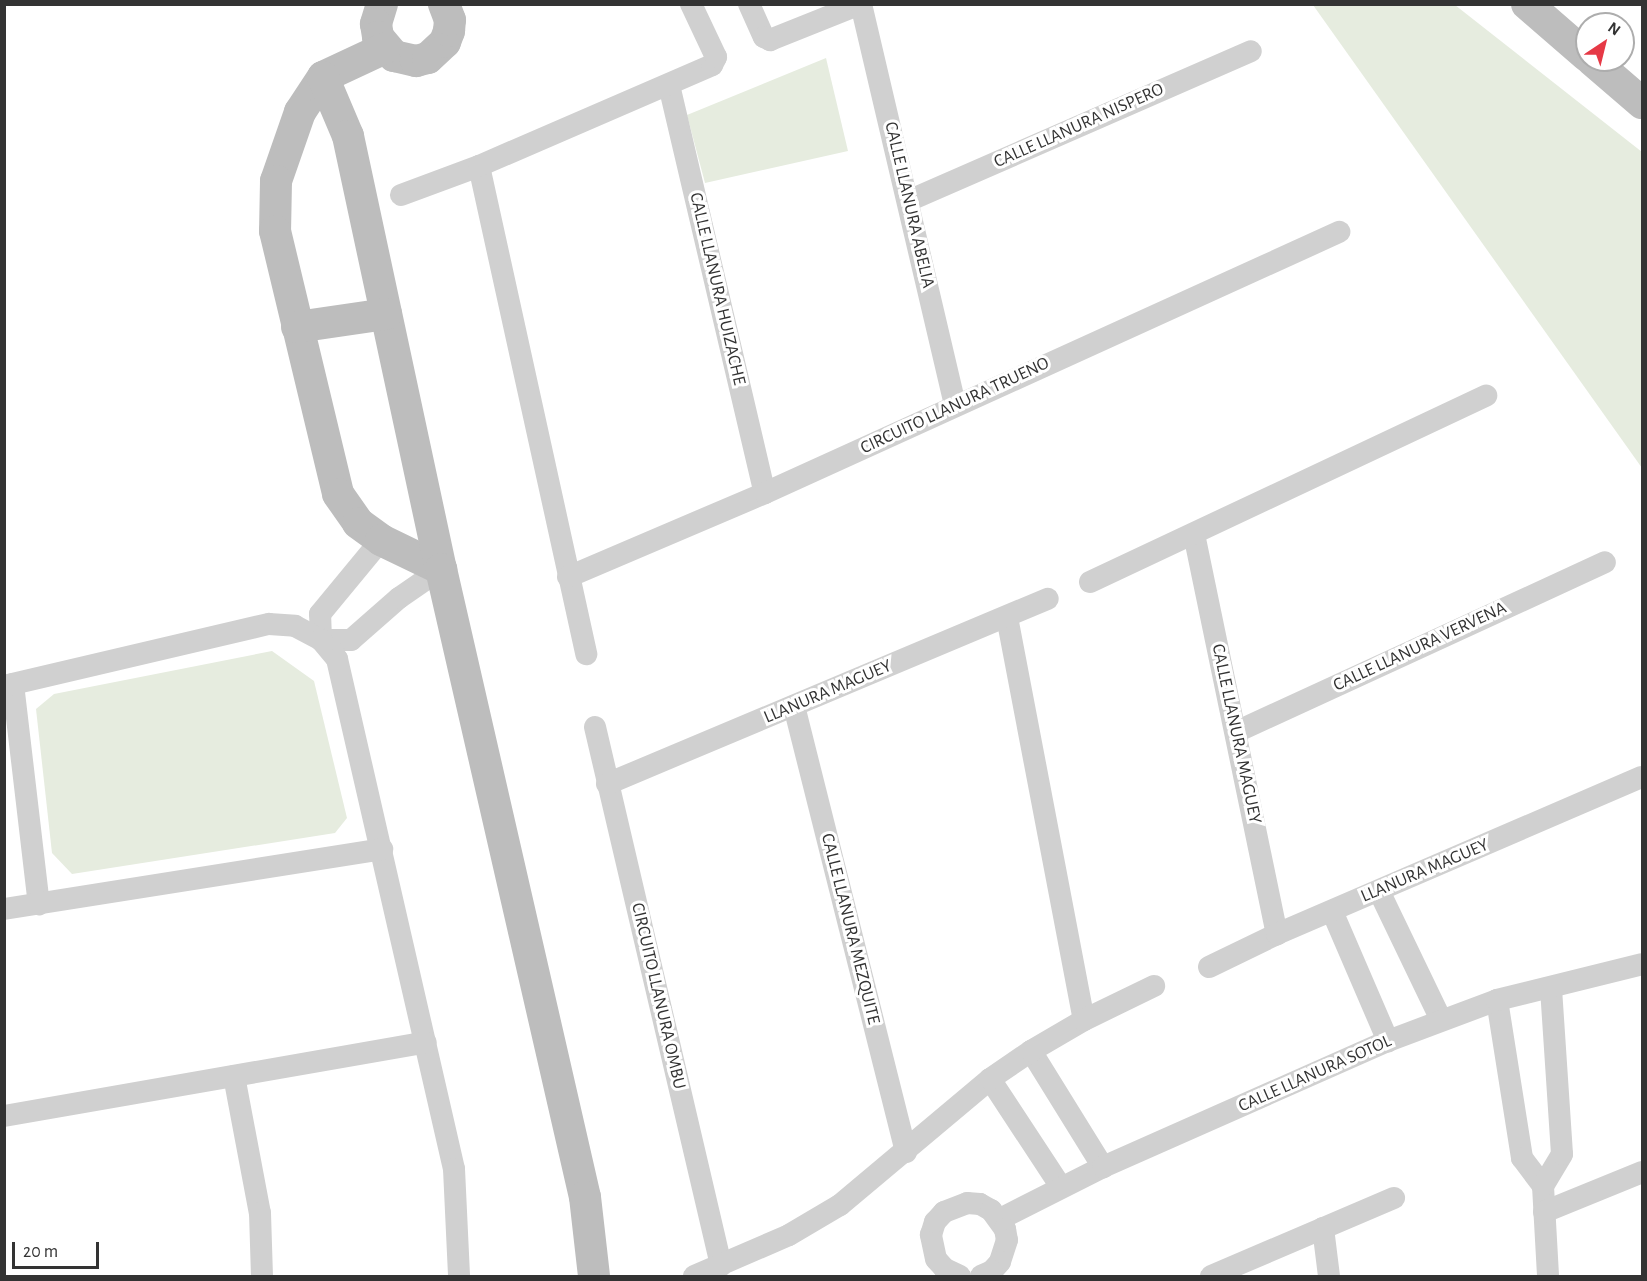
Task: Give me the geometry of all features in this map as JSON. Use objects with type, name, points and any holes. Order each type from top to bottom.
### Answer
[{"type":"street","points":[[382,4],[376,24],[378,37],[394,56],[405,60],[428,58],[445,42],[449,31],[449,6]]},
{"type":"street","points":[[401,195],[479,166],[669,86],[714,61],[691,4]]},
{"type":"street","points":[[749,4],[768,39],[861,4]]},
{"type":"street","name":"CALLE LLANURA ABELIA","points":[[861,4],[955,405]]},
{"type":"street","points":[[1527,4],[1575,46]]},
{"type":"street","points":[[385,48],[323,77],[300,112],[276,181],[275,231],[338,494],[358,523],[381,540],[441,569]]},
{"type":"street","name":"CALLE LLANURA NISPERO","points":[[908,201],[1251,51]]},
{"type":"street","points":[[1606,72],[1642,103]]},
{"type":"street","points":[[323,77],[348,136],[441,569],[585,1197],[594,1276]]},
{"type":"street","name":"CALLE LLANURA HUIZACHE","points":[[669,86],[765,493]]},
{"type":"street","points":[[479,166],[586,654]]},
{"type":"street","name":"CIRCUITO LLANURA TRUENO","points":[[568,577],[765,493],[1339,232]]},
{"type":"street","points":[[297,327],[386,314]]},
{"type":"street","points":[[1090,582],[1486,396]]},
{"type":"street","name":"CALLE LLANURA MAGUEY","points":[[1194,534],[1277,934]]},
{"type":"street","points":[[321,640],[320,614],[381,540]]},
{"type":"street","name":"CALLE LLANURA VERVENA","points":[[1236,732],[1605,562]]},
{"type":"street","points":[[321,640],[351,640],[399,598],[441,569]]},
{"type":"street","name":"LLANURA MAGUEY","points":[[608,784],[1048,599]]},
{"type":"street","points":[[1007,617],[1084,1020]]},
{"type":"street","points":[[39,904],[9,685],[269,624],[295,626],[321,640],[337,659],[342,675],[454,1169],[459,1276]]},
{"type":"street","name":"CALLE LLANURA MEZQUITE","points":[[794,706],[906,1152]]},
{"type":"street","name":"CIRCUITO LLANURA OMBU","points":[[595,727],[721,1265]]},
{"type":"street","name":"LLANURA MAGUEY","points":[[1209,968],[1277,934],[1642,777]]},
{"type":"street","points":[[4,909],[382,849]]},
{"type":"street","points":[[1379,891],[1441,1020]]},
{"type":"street","points":[[1332,911],[1388,1041]]},
{"type":"street","name":"CALLE LLANURA SOTOL","points":[[1000,1219],[1103,1167],[1388,1041],[1497,1000],[1642,964]]},
{"type":"street","points":[[694,1276],[789,1235],[840,1205],[906,1152],[990,1079],[1031,1051],[1084,1020],[1154,986]]},
{"type":"street","points":[[1548,1276],[1543,1186],[1562,1154],[1551,987]]},
{"type":"street","points":[[1497,1000],[1522,1158],[1543,1186]]},
{"type":"street","points":[[4,1116],[426,1042]]},
{"type":"street","points":[[1031,1051],[1103,1167]]},
{"type":"street","points":[[234,1076],[260,1213],[262,1276]]},
{"type":"street","points":[[990,1079],[1061,1187]]},
{"type":"street","points":[[1544,1212],[1642,1172]]},
{"type":"street","points":[[1211,1276],[1395,1198]]},
{"type":"street","points":[[960,1276],[945,1269],[936,1259],[932,1241],[936,1222],[944,1212],[967,1203],[980,1204],[991,1210],[1000,1219],[1007,1240],[1003,1269],[981,1276]]},
{"type":"street","points":[[1323,1228],[1329,1276]]},
{"type":"shaded area","points":[[1313,5],[1455,5],[1642,152],[1642,468]]},
{"type":"shaded area","points":[[826,58],[848,151],[705,183],[687,115]]},
{"type":"shaded area","points":[[272,651],[314,681],[347,818],[335,833],[72,874],[52,853],[36,709],[54,694]]}]
